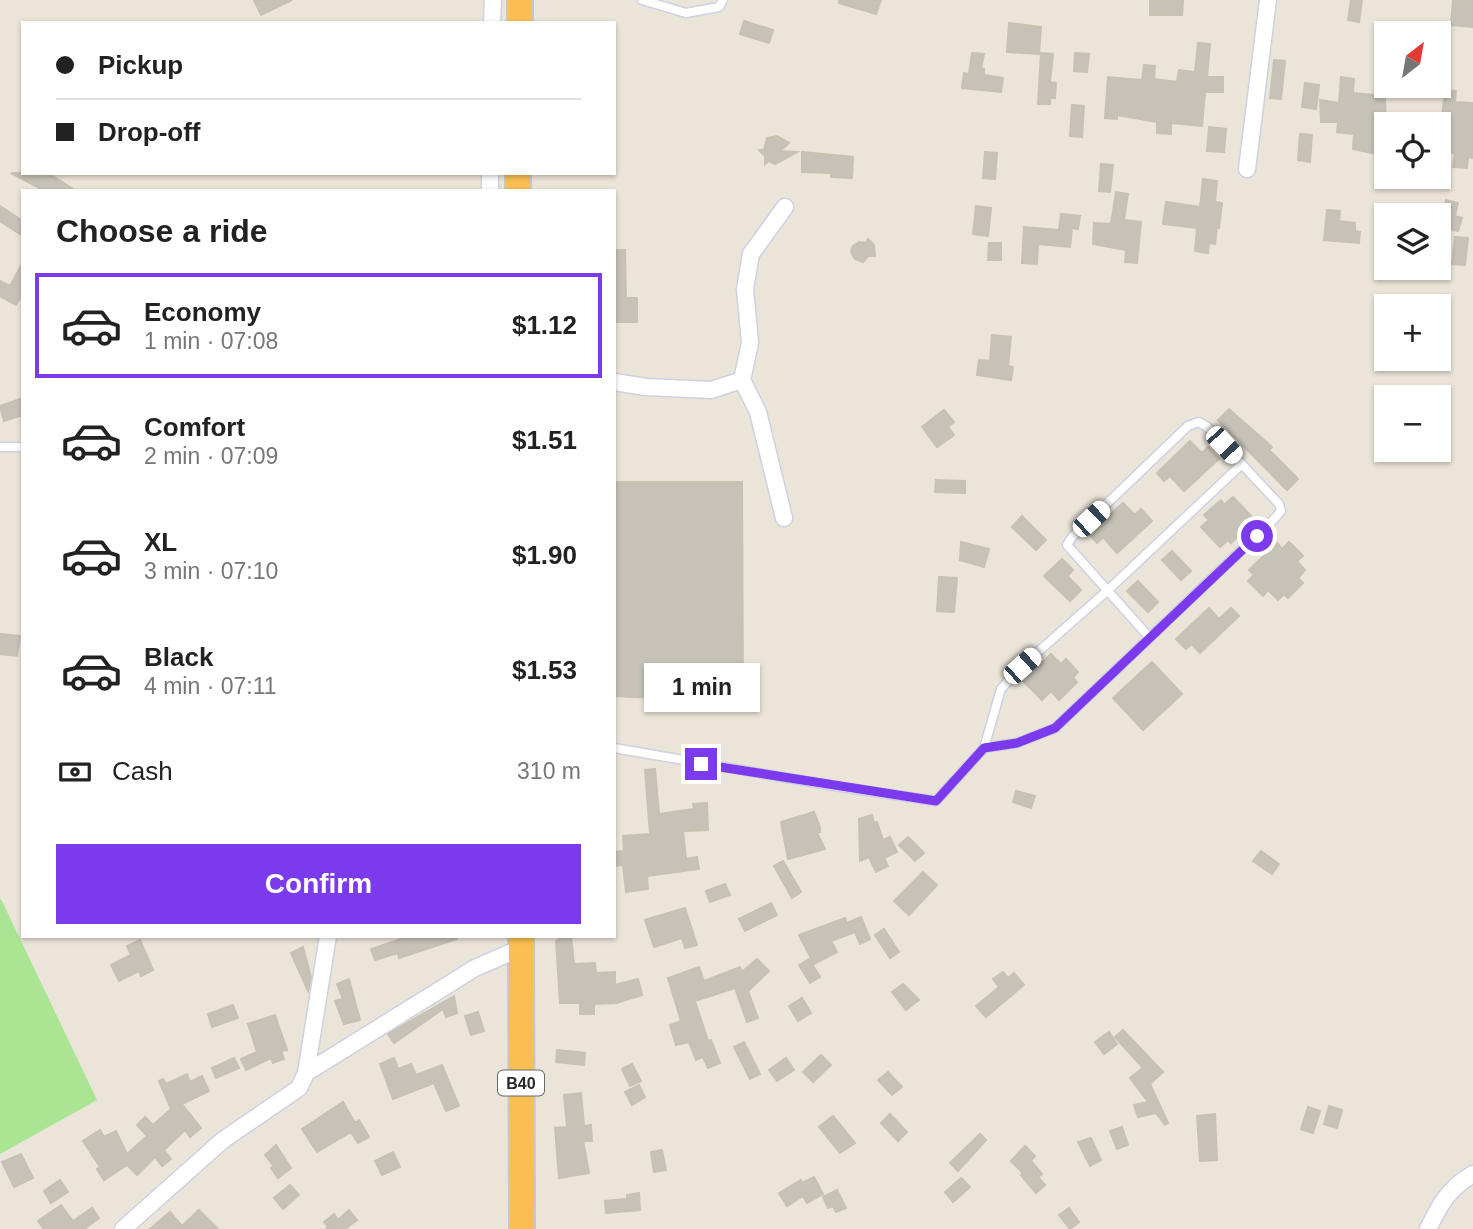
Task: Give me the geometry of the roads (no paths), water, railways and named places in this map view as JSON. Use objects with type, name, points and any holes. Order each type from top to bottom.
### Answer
[{"type":"highway","points":[[520,0],[520,21]]},
{"type":"highway","name":"B40","points":[[521,942],[522,1229]]},
{"type":"street","points":[[492,21],[493,0]]},
{"type":"street","points":[[1247,169],[1268,0]]},
{"type":"street","points":[[784,518],[758,412],[742,380],[750,342],[746,289],[751,254],[785,207]]},
{"type":"street","points":[[616,383],[710,390],[742,380]]},
{"type":"street","points":[[122,1229],[223,1140],[299,1088],[306,1073],[328,938]]},
{"type":"street","points":[[306,1073],[521,942]]},
{"type":"street","points":[[1428,1229],[1443,1198],[1459,1182],[1473,1174]]},
{"type":"lane","points":[[642,0],[687,13],[719,7],[723,0]]},
{"type":"lane","points":[[984,748],[1017,743],[1055,728],[1280,511],[1279,504],[1207,427],[1199,422],[1188,426],[1072,537],[1067,545],[1149,637]]},
{"type":"lane","points":[[0,447],[21,447]]},
{"type":"lane","points":[[616,748],[936,801],[984,748],[1001,689],[1022,666],[1107,591],[1242,464]]}]
